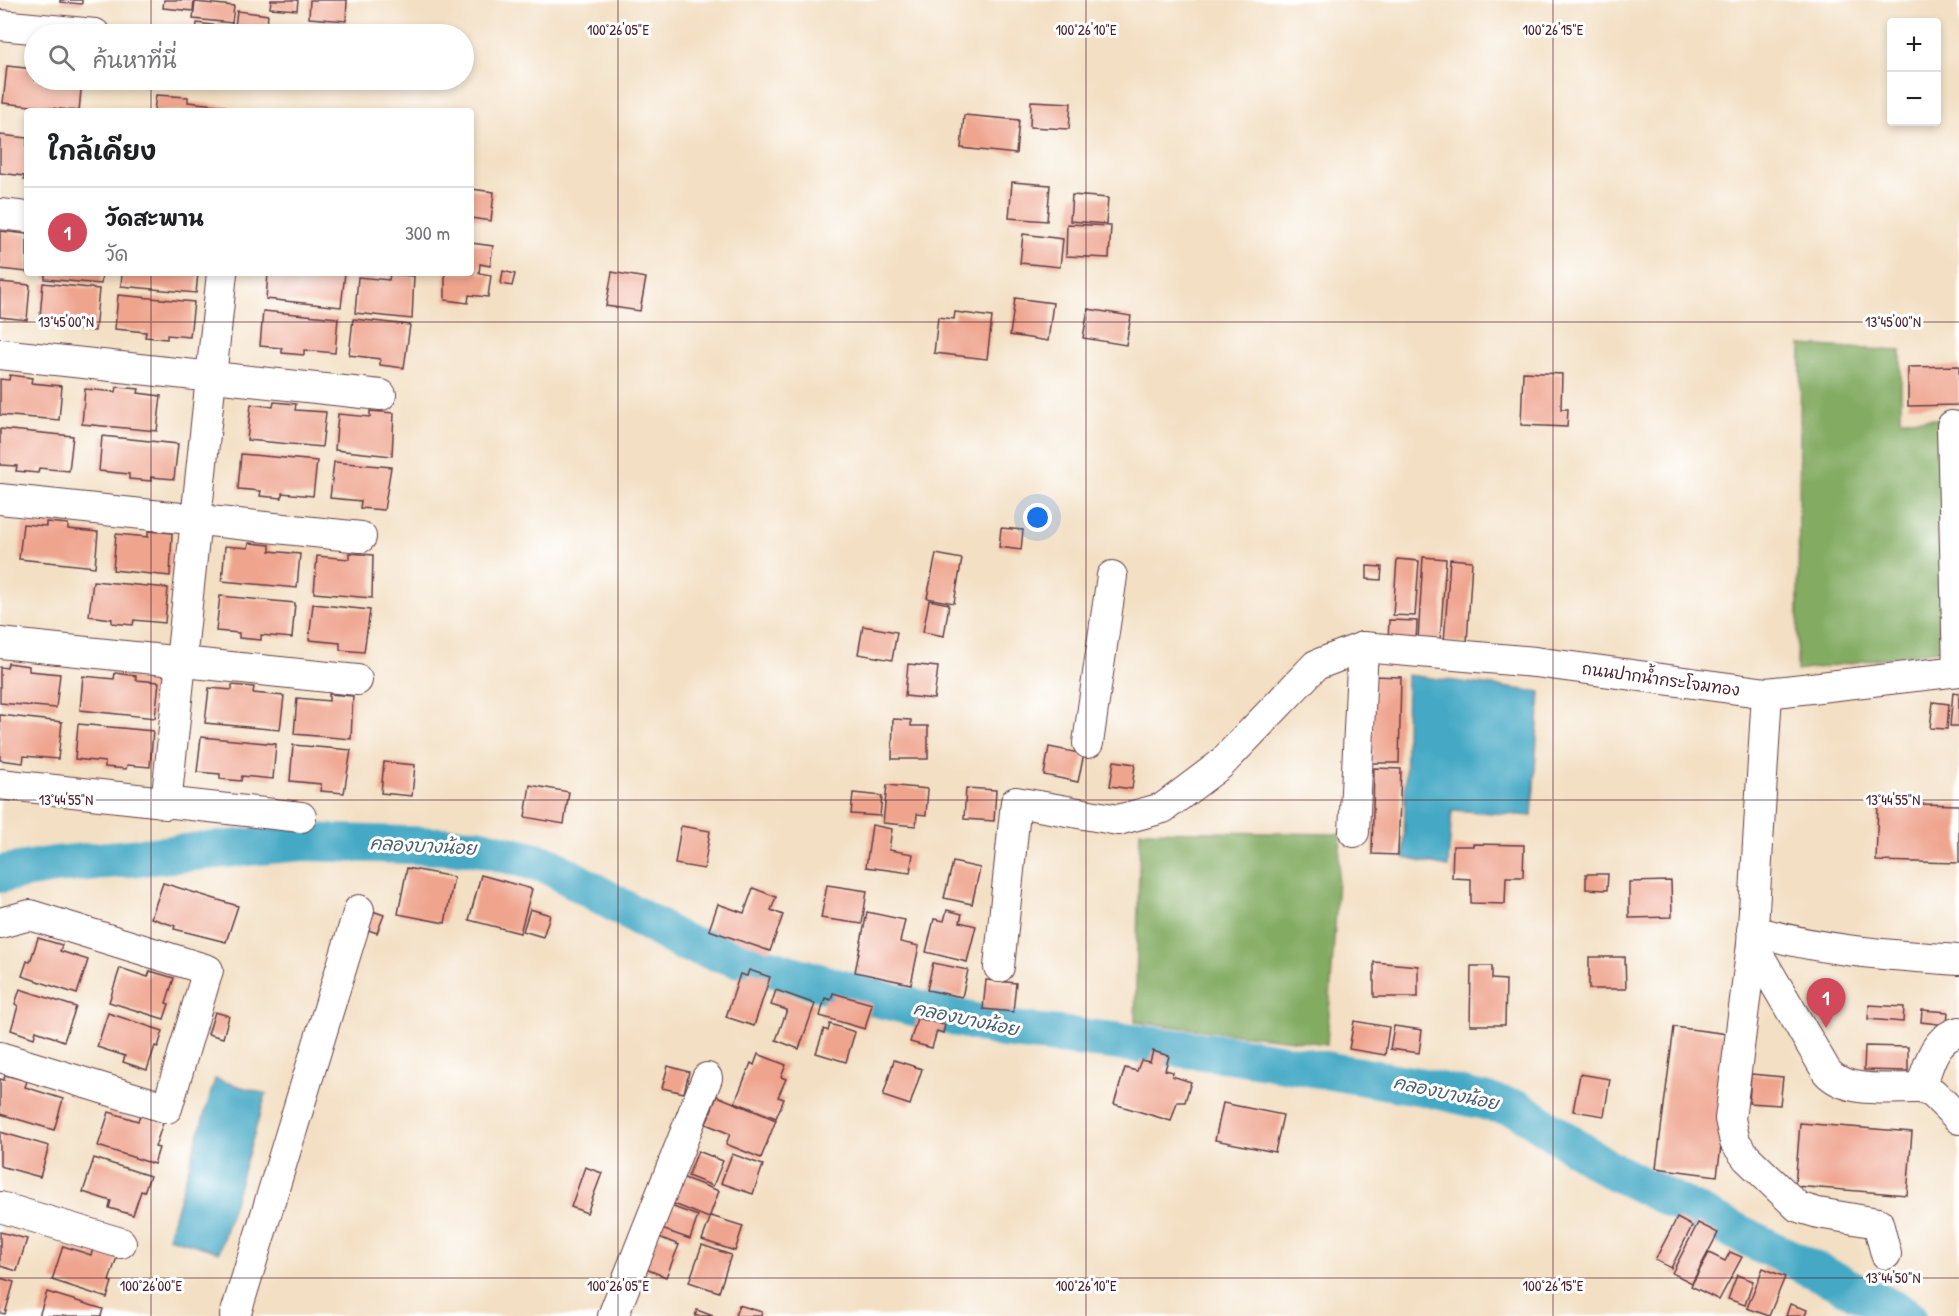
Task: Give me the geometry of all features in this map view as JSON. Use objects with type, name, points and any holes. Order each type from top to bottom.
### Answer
[{"type":"street","points":[[0,25],[24,27]]},
{"type":"street","points":[[0,214],[24,217]]},
{"type":"street","points":[[166,804],[222,276]]},
{"type":"street","points":[[0,354],[381,395]]},
{"type":"street","points":[[1952,426],[1959,671]]},
{"type":"street","points":[[0,499],[361,537]]},
{"type":"street","points":[[1088,743],[1112,576]]},
{"type":"street","points":[[0,643],[357,680]]},
{"type":"street","points":[[999,968],[1016,802],[1118,820],[1162,808],[1220,765],[1316,665],[1363,646],[1354,832]]},
{"type":"street","name":"ถนนปากน้ำกระโจมทอง","points":[[1363,646],[1535,662],[1767,693],[1959,671]]},
{"type":"street","points":[[1767,693],[1752,937],[1730,1119],[1735,1142],[1747,1158],[1798,1207],[1818,1213],[1878,1223],[1886,1254]]},
{"type":"street","points":[[0,784],[301,817]]},
{"type":"street","points":[[235,1316],[359,910]]},
{"type":"street","points":[[0,923],[30,915],[208,970],[167,1107],[0,1057]]},
{"type":"street","points":[[1752,937],[1785,940],[1844,951],[1959,960]]},
{"type":"street","points":[[1752,937],[1834,1080],[1850,1086],[1921,1088],[1933,1093],[1959,1119]]},
{"type":"street","points":[[1921,1088],[1933,1052],[1950,1034],[1959,1032]]},
{"type":"street","points":[[613,1316],[706,1078]]},
{"type":"street","points":[[0,1207],[121,1243]]},
{"type":"green space","points":[[1801,345],[1901,351],[1901,419],[1959,419],[1959,647],[1797,671]]},
{"type":"green space","points":[[1140,831],[1341,834],[1327,1044],[1135,1022]]},
{"type":"water","points":[[1407,675],[1540,692],[1532,816],[1452,810],[1448,867],[1404,858]]},
{"type":"water","points":[[215,1079],[266,1094],[219,1252],[168,1237]]},
{"type":"building","points":[[60,0],[82,0],[82,4],[60,2]]},
{"type":"building","points":[[164,0],[194,0],[193,11],[163,8]]},
{"type":"building","points":[[271,0],[298,0],[297,10],[270,8]]},
{"type":"building","points":[[310,0],[347,0],[346,21],[309,18]]},
{"type":"building","points":[[195,2],[234,6],[232,23],[193,19]]},
{"type":"building","points":[[237,11],[268,15],[267,24],[235,24]]},
{"type":"building","points":[[7,66],[24,68],[24,90],[81,90],[79,108],[50,108],[3,103]]},
{"type":"building","points":[[156,95],[188,97],[188,102],[225,106],[225,108],[154,108]]},
{"type":"building","points":[[1031,101],[1071,103],[1069,129],[1030,127]]},
{"type":"building","points":[[964,115],[1019,120],[1016,154],[961,148]]},
{"type":"building","points":[[0,135],[24,138],[24,176],[0,173]]},
{"type":"building","points":[[1012,182],[1050,185],[1047,221],[1009,218]]},
{"type":"building","points":[[474,189],[494,192],[491,221],[474,218]]},
{"type":"building","points":[[1072,195],[1108,198],[1106,224],[1070,221]]},
{"type":"building","points":[[1067,224],[1111,226],[1109,258],[1066,256]]},
{"type":"building","points":[[0,231],[24,234],[24,272],[0,269]]},
{"type":"building","points":[[1023,234],[1063,239],[1060,267],[1020,263]]},
{"type":"building","points":[[474,243],[493,246],[490,266],[480,264],[479,273],[491,275],[488,297],[469,295],[468,303],[445,300],[445,276],[474,276]]},
{"type":"building","points":[[503,271],[515,274],[512,286],[501,284]]},
{"type":"building","points":[[612,272],[646,278],[640,311],[606,306]]},
{"type":"building","points":[[45,276],[102,276],[101,284],[45,279]]},
{"type":"building","points":[[122,276],[198,276],[196,293],[121,286]]},
{"type":"building","points":[[268,276],[345,276],[341,307],[266,299]]},
{"type":"building","points":[[390,276],[414,276],[412,319],[355,313],[358,277],[389,280]]},
{"type":"building","points":[[0,282],[30,285],[27,320],[0,317]]},
{"type":"building","points":[[43,283],[99,289],[95,331],[70,329],[71,320],[40,317]]},
{"type":"building","points":[[118,295],[194,302],[190,337],[167,335],[167,339],[145,337],[146,332],[115,329]]},
{"type":"building","points":[[1015,298],[1053,303],[1048,341],[1010,335]]},
{"type":"building","points":[[1088,309],[1131,316],[1126,345],[1083,338]]},
{"type":"building","points":[[263,311],[338,318],[335,353],[304,350],[304,355],[282,353],[282,348],[260,346]]},
{"type":"building","points":[[955,312],[992,317],[987,359],[934,353],[938,317],[954,319]]},
{"type":"building","points":[[353,319],[410,325],[404,368],[380,365],[380,359],[349,355]]},
{"type":"building","points":[[1959,366],[1959,405],[1908,406],[1908,367]]},
{"type":"building","points":[[1523,372],[1562,374],[1561,409],[1568,409],[1567,427],[1521,425]]},
{"type":"building","points":[[10,375],[32,378],[31,383],[62,386],[59,420],[0,415],[0,379],[9,380]]},
{"type":"building","points":[[117,387],[139,389],[138,393],[161,396],[157,431],[82,424],[85,389],[116,392]]},
{"type":"building","points":[[274,402],[296,404],[295,410],[326,412],[322,447],[247,440],[251,404],[273,407]]},
{"type":"building","points":[[370,411],[394,413],[392,456],[335,450],[338,414],[370,417]]},
{"type":"building","points":[[0,429],[73,436],[69,471],[39,468],[38,473],[16,471],[17,466],[0,465]]},
{"type":"building","points":[[102,436],[178,444],[174,479],[151,477],[151,481],[129,479],[129,474],[99,471]]},
{"type":"building","points":[[241,454],[317,461],[313,496],[282,493],[282,498],[260,496],[261,491],[238,489]]},
{"type":"building","points":[[334,462],[391,467],[384,510],[360,508],[361,501],[330,498]]},
{"type":"building","points":[[46,522],[68,524],[68,529],[98,532],[95,567],[19,559],[23,524],[46,526]]},
{"type":"building","points":[[1001,528],[1023,530],[1021,550],[999,547]]},
{"type":"building","points":[[148,531],[172,533],[170,576],[113,570],[116,534],[148,537]]},
{"type":"building","points":[[249,543],[270,545],[270,551],[300,554],[297,588],[222,581],[225,546],[248,548]]},
{"type":"building","points":[[349,553],[373,555],[372,598],[314,593],[317,556],[349,559]]},
{"type":"building","points":[[936,554],[962,559],[954,603],[927,598]]},
{"type":"building","points":[[1423,557],[1446,559],[1440,641],[1418,640]]},
{"type":"building","points":[[1397,559],[1419,561],[1415,616],[1393,615]]},
{"type":"building","points":[[1450,559],[1472,561],[1467,643],[1444,642]]},
{"type":"building","points":[[1367,566],[1382,567],[1381,580],[1367,579]]},
{"type":"building","points":[[93,581],[168,588],[165,623],[134,620],[133,625],[112,623],[112,619],[89,616]]},
{"type":"building","points":[[220,596],[295,603],[292,638],[261,635],[261,640],[239,638],[239,633],[216,631]]},
{"type":"building","points":[[929,600],[949,604],[944,636],[923,632]]},
{"type":"building","points":[[313,604],[370,610],[364,652],[340,650],[340,643],[309,640]]},
{"type":"building","points":[[1389,620],[1417,621],[1416,642],[1388,641]]},
{"type":"building","points":[[863,626],[897,632],[892,660],[858,654]]},
{"type":"building","points":[[8,663],[29,666],[29,671],[60,674],[56,708],[0,703],[0,667],[7,668]]},
{"type":"building","points":[[908,664],[938,667],[934,699],[905,696]]},
{"type":"building","points":[[115,673],[136,676],[136,680],[159,682],[155,718],[80,710],[83,676],[114,679]]},
{"type":"building","points":[[1374,676],[1401,677],[1399,763],[1372,763]]},
{"type":"building","points":[[232,685],[254,687],[253,693],[284,696],[280,730],[205,723],[209,688],[232,690]]},
{"type":"building","points":[[1953,692],[1959,693],[1959,726],[1950,726]]},
{"type":"building","points":[[329,694],[353,696],[351,739],[294,734],[297,698],[329,701]]},
{"type":"building","points":[[1933,702],[1949,704],[1947,729],[1930,728]]},
{"type":"building","points":[[0,715],[62,722],[58,759],[24,756],[23,763],[0,760]]},
{"type":"building","points":[[893,719],[911,720],[911,726],[928,726],[928,759],[892,759]]},
{"type":"building","points":[[78,724],[153,731],[150,767],[127,765],[126,769],[105,767],[105,762],[75,759]]},
{"type":"building","points":[[201,737],[276,744],[273,779],[242,776],[241,781],[220,779],[220,774],[197,772]]},
{"type":"building","points":[[293,745],[351,750],[344,793],[320,791],[321,784],[290,781]]},
{"type":"building","points":[[1049,747],[1084,754],[1078,782],[1044,775]]},
{"type":"building","points":[[1114,761],[1135,764],[1132,789],[1110,786]]},
{"type":"building","points":[[384,762],[415,765],[412,796],[381,793]]},
{"type":"building","points":[[1374,768],[1401,769],[1398,855],[1372,854]]},
{"type":"building","points":[[530,785],[569,792],[564,824],[525,817]]},
{"type":"building","points":[[887,785],[928,789],[926,815],[917,814],[916,826],[883,823]]},
{"type":"building","points":[[966,788],[996,790],[994,821],[964,819]]},
{"type":"building","points":[[853,793],[882,796],[880,816],[851,814]]},
{"type":"building","points":[[1878,803],[1959,805],[1959,863],[1876,861]]},
{"type":"building","points":[[872,825],[892,829],[889,850],[913,854],[910,873],[866,867]]},
{"type":"building","points":[[681,826],[710,831],[704,869],[675,864]]},
{"type":"building","points":[[1473,844],[1524,845],[1523,877],[1506,877],[1505,904],[1471,903],[1471,879],[1452,878],[1453,846],[1473,846]]},
{"type":"building","points":[[953,862],[980,868],[972,904],[944,898]]},
{"type":"building","points":[[407,868],[454,877],[445,923],[398,914]]},
{"type":"building","points":[[1586,874],[1608,874],[1607,890],[1586,889]]},
{"type":"building","points":[[481,875],[532,889],[520,933],[469,920]]},
{"type":"building","points":[[1671,881],[1672,917],[1629,918],[1629,882]]},
{"type":"building","points":[[163,883],[238,906],[226,942],[174,929],[175,926],[151,918]]},
{"type":"building","points":[[827,885],[867,891],[862,924],[821,918]]},
{"type":"building","points":[[753,888],[776,897],[771,910],[783,915],[770,951],[709,930],[718,904],[744,913]]},
{"type":"building","points":[[367,909],[384,915],[377,933],[360,927]]},
{"type":"building","points":[[530,909],[550,915],[543,937],[523,931]]},
{"type":"building","points":[[947,910],[962,914],[960,922],[976,926],[967,962],[926,952],[934,919],[944,921]]},
{"type":"building","points":[[867,912],[905,920],[900,942],[919,946],[911,984],[855,972]]},
{"type":"building","points":[[38,938],[62,945],[60,951],[88,960],[77,994],[22,976],[27,961],[30,962]]},
{"type":"building","points":[[1589,957],[1625,957],[1626,989],[1589,989]]},
{"type":"building","points":[[1374,962],[1418,966],[1418,997],[1374,997]]},
{"type":"building","points":[[933,963],[968,970],[962,997],[927,990]]},
{"type":"building","points":[[1471,966],[1492,966],[1492,979],[1506,980],[1505,1025],[1470,1025]]},
{"type":"building","points":[[120,968],[148,977],[150,971],[174,978],[166,1003],[169,1004],[164,1019],[109,1002]]},
{"type":"building","points":[[749,970],[770,977],[754,1026],[726,1017],[740,974],[747,976]]},
{"type":"building","points":[[986,980],[1016,983],[1013,1012],[983,1009]]},
{"type":"building","points":[[20,989],[76,1007],[64,1041],[36,1031],[34,1038],[11,1030]]},
{"type":"building","points":[[776,990],[815,1004],[799,1049],[776,1040],[787,1010],[771,1005]]},
{"type":"building","points":[[833,993],[872,1004],[865,1029],[820,1016],[825,998],[831,1000]]},
{"type":"building","points":[[1869,1005],[1904,1007],[1903,1022],[1868,1019]]},
{"type":"building","points":[[1922,1010],[1948,1012],[1947,1025],[1921,1022]]},
{"type":"building","points":[[215,1012],[229,1016],[223,1038],[208,1034]]},
{"type":"building","points":[[108,1013],[163,1031],[147,1070],[123,1062],[125,1056],[97,1047]]},
{"type":"building","points":[[917,1018],[945,1025],[943,1033],[937,1031],[932,1048],[910,1042]]},
{"type":"building","points":[[1354,1021],[1389,1027],[1385,1055],[1349,1049]]},
{"type":"building","points":[[830,1024],[855,1032],[846,1062],[816,1053],[824,1029],[828,1031]]},
{"type":"building","points":[[1394,1026],[1422,1030],[1419,1053],[1390,1049]]},
{"type":"building","points":[[1674,1027],[1736,1035],[1717,1176],[1656,1168]]},
{"type":"building","points":[[1865,1046],[1908,1047],[1908,1071],[1864,1070]]},
{"type":"building","points":[[1153,1051],[1169,1056],[1165,1070],[1173,1072],[1172,1076],[1191,1082],[1185,1102],[1177,1102],[1171,1121],[1114,1104],[1125,1068],[1137,1071],[1141,1060],[1150,1062]]},
{"type":"building","points":[[758,1054],[786,1065],[781,1077],[786,1079],[778,1097],[784,1099],[776,1118],[735,1102],[751,1063],[754,1065]]},
{"type":"building","points":[[894,1060],[922,1069],[910,1105],[883,1096]]},
{"type":"building","points":[[668,1066],[689,1072],[684,1093],[662,1088]]},
{"type":"building","points":[[1580,1074],[1610,1079],[1604,1116],[1573,1111]]},
{"type":"building","points":[[1751,1074],[1783,1077],[1780,1105],[1749,1103]]},
{"type":"building","points":[[5,1075],[27,1081],[25,1087],[63,1099],[54,1130],[0,1114],[0,1079],[4,1080]]},
{"type":"building","points":[[717,1096],[776,1120],[761,1158],[726,1144],[730,1134],[706,1124]]},
{"type":"building","points":[[1223,1103],[1283,1115],[1275,1152],[1215,1140]]},
{"type":"building","points":[[109,1112],[138,1121],[140,1115],[163,1123],[155,1147],[159,1148],[154,1164],[98,1146]]},
{"type":"building","points":[[1800,1123],[1912,1132],[1907,1195],[1795,1186]]},
{"type":"building","points":[[0,1132],[49,1146],[40,1177],[0,1166]]},
{"type":"building","points":[[698,1151],[723,1161],[713,1186],[688,1176]]},
{"type":"building","points":[[732,1154],[763,1165],[753,1194],[721,1183]]},
{"type":"building","points":[[94,1158],[150,1176],[144,1192],[141,1191],[133,1215],[109,1208],[111,1201],[83,1192]]},
{"type":"building","points":[[585,1167],[602,1173],[587,1213],[571,1207]]},
{"type":"building","points":[[679,1176],[719,1191],[709,1218],[669,1202]]},
{"type":"building","points":[[668,1205],[698,1216],[690,1239],[659,1228]]},
{"type":"building","points":[[711,1216],[743,1226],[735,1251],[702,1240]]},
{"type":"building","points":[[1677,1218],[1692,1226],[1671,1268],[1655,1260]]},
{"type":"building","points":[[1698,1223],[1718,1233],[1692,1283],[1672,1273]]},
{"type":"building","points":[[0,1232],[27,1239],[17,1271],[0,1266]]},
{"type":"building","points":[[654,1235],[679,1245],[666,1277],[641,1267]]},
{"type":"building","points":[[702,1245],[731,1255],[719,1292],[689,1282]]},
{"type":"building","points":[[63,1246],[91,1255],[93,1249],[117,1257],[109,1281],[112,1282],[107,1298],[52,1280]]},
{"type":"building","points":[[1730,1252],[1742,1257],[1719,1300],[1691,1286],[1709,1253],[1725,1261]]},
{"type":"building","points":[[1763,1268],[1785,1277],[1769,1316],[1747,1308]]},
{"type":"building","points":[[1737,1275],[1753,1281],[1745,1305],[1728,1299]]},
{"type":"building","points":[[0,1278],[14,1282],[5,1314],[0,1313]]},
{"type":"building","points":[[47,1292],[103,1309],[101,1316],[39,1316]]},
{"type":"building","points":[[1790,1304],[1807,1310],[1805,1316],[1786,1316]]},
{"type":"building","points":[[739,1305],[762,1312],[761,1316],[735,1316]]},
{"type":"building","points":[[697,1310],[713,1316],[695,1316]]},
{"type":"waterway","name":"คลองบางน้อย","points":[[0,874],[55,865],[303,842],[477,847],[548,865],[682,942],[863,995],[1003,1029],[1231,1054],[1423,1087],[1519,1109],[1607,1168],[1907,1316]]},
{"type":"place","name":"วัดสะพาน","points":[[1826,1028]]}]
